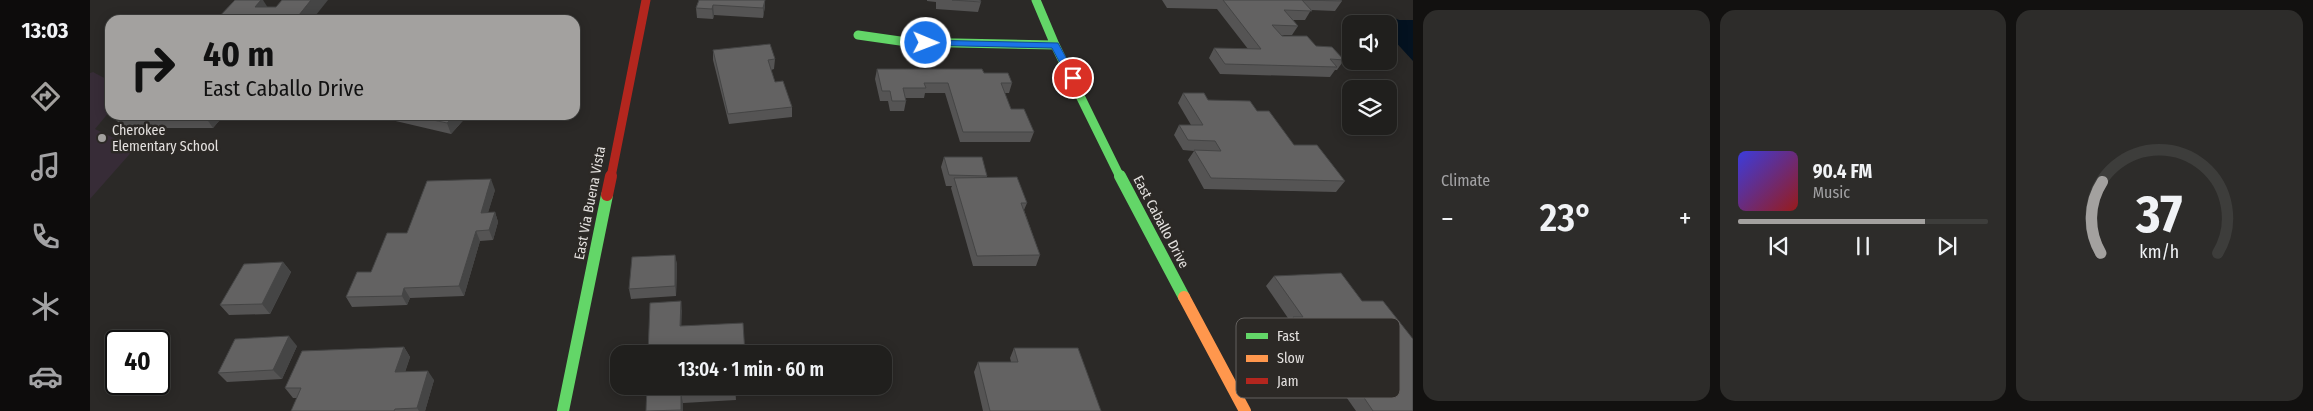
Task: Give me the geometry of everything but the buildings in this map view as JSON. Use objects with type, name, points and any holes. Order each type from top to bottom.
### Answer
[{"type":"street","name":"East Via Buena Vista","points":[[563,411],[646,0]]},
{"type":"street","name":"East Caballo Drive","points":[[1036,0],[1055,45],[1073,78],[1128,195],[1236,394]]},
{"type":"street","points":[[858,35],[907,42],[1055,45]]},
{"type":"street","name":"East Caballo Drive","points":[[1238,398],[1245,411]]},
{"type":"shaded area","name":"Cherokee Elementary School","points":[[93,72],[105,78],[105,117],[95,129],[135,148],[90,199],[90,73]]},
{"type":"water","points":[[1397,19],[1413,20],[1413,61],[1397,44]]},
{"type":"traffic: fast","points":[[1036,0],[1055,45],[1129,195],[1184,297]]},
{"type":"traffic: fast","points":[[858,35],[907,42],[1055,45]]},
{"type":"traffic: fast","points":[[563,411],[607,195]]},
{"type":"traffic: slow","points":[[1184,297],[1236,394]]},
{"type":"traffic: slow","points":[[1238,398],[1245,411]]},
{"type":"traffic: jam","points":[[607,195],[646,0]]},
{"type":"place","name":"Cherokee Elementary School","points":[[102,138]]},
{"type":"route","points":[[926,43],[1055,45],[1073,78]]}]
